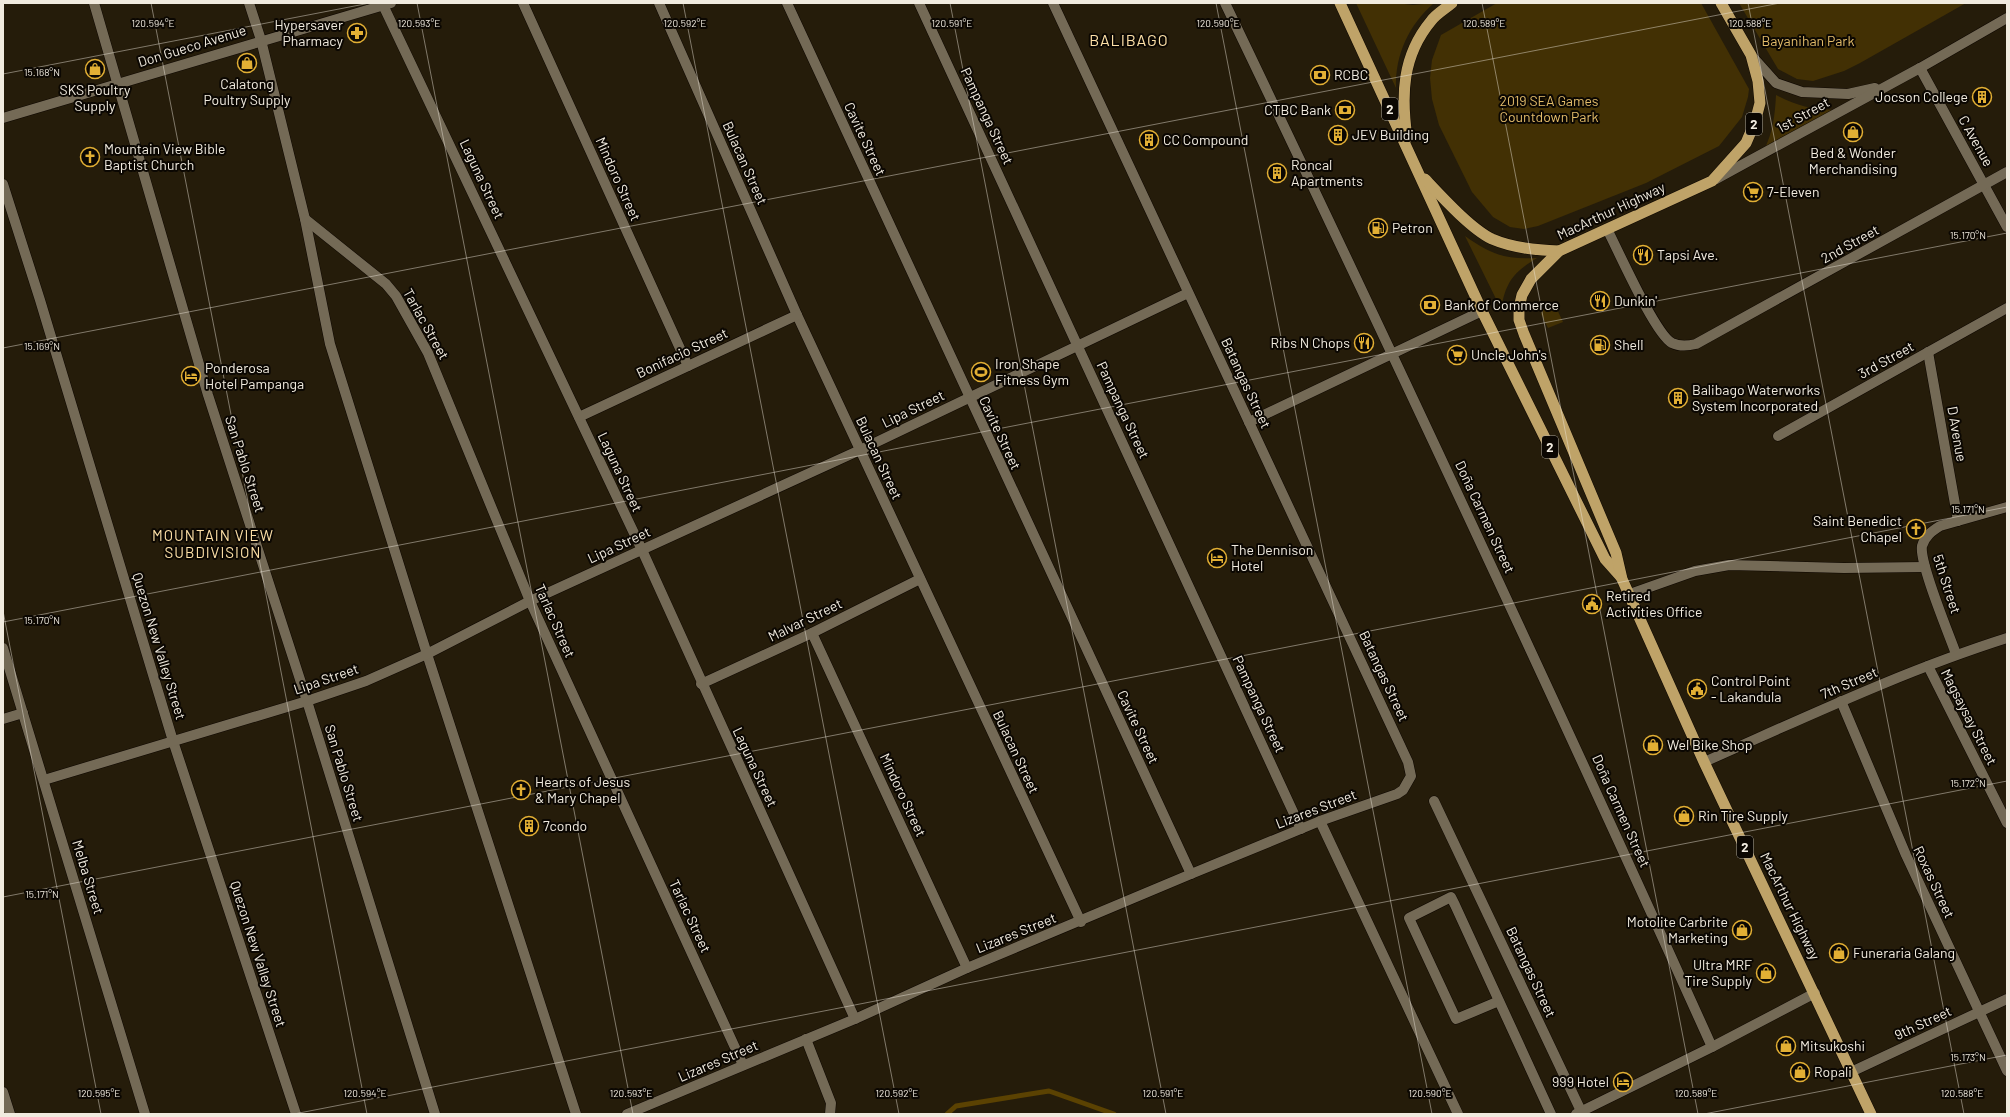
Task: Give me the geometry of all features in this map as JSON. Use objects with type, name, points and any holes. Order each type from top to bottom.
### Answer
[{"type":"highway","name":"MacArthur Highway","points":[[1340,3],[1482,311],[1605,559],[1622,579],[1630,594],[1704,762],[1815,993],[1871,1114]]},
{"type":"highway","points":[[1409,150],[1404,110],[1408,59],[1431,20],[1452,3]]},
{"type":"highway","name":"MacArthur Highway","points":[[1622,579],[1616,552],[1524,334],[1519,320],[1519,308],[1522,294],[1531,279],[1559,251],[1712,181],[1746,142],[1755,122],[1760,103],[1758,81],[1751,55],[1720,3]]},
{"type":"highway","points":[[1419,173],[1451,206],[1491,238],[1528,249],[1559,251]]},
{"type":"street","name":"San Pablo Street","points":[[94,3],[119,82],[208,395],[307,701],[435,1114]]},
{"type":"street","points":[[249,3],[261,40],[305,219],[330,344],[427,654],[576,1114]]},
{"type":"street","name":"Mindoro Street","points":[[523,3],[688,366]]},
{"type":"street","name":"Bulacan Street","points":[[659,3],[797,315],[1080,922]]},
{"type":"street","name":"Cavite Street","points":[[787,3],[968,398],[1191,874]]},
{"type":"street","name":"Pampanga Street","points":[[918,3],[1301,829]]},
{"type":"street","name":"Batangas Street","points":[[1053,3],[1408,762],[1411,776]]},
{"type":"street","name":"Doña Carmen Street","points":[[1225,3],[1392,352],[1581,756],[1712,1047]]},
{"type":"street","name":"Don Gueco Avenue","points":[[3,118],[119,82],[387,4]]},
{"type":"street","name":"Laguna Street","points":[[387,4],[642,550],[701,684],[855,1019]]},
{"type":"street","name":"1st Street","points":[[1712,181],[1920,68],[2007,18]]},
{"type":"street","name":"1st Street","points":[[1751,55],[1776,83],[1802,92],[1848,94],[1887,86]]},
{"type":"street","name":"C Avenue","points":[[1920,68],[2007,227]]},
{"type":"street","name":"2nd Street","points":[[1607,229],[1663,335],[1672,343],[1687,346],[1696,344],[1706,339],[2007,172]]},
{"type":"street","name":"Quezon New Valley Street","points":[[3,184],[40,300],[173,741],[296,1114]]},
{"type":"street","name":"Tarlac Street","points":[[305,219],[386,284],[396,296],[428,353],[530,601],[744,1065]]},
{"type":"street","name":"Lipa Street","points":[[44,780],[307,701],[366,681],[427,654],[530,601],[860,450],[1188,293]]},
{"type":"street","name":"3rd Street","points":[[1778,436],[2007,308]]},
{"type":"street","points":[[1249,422],[1392,352],[1482,311]]},
{"type":"street","name":"Bonifacio Street","points":[[579,417],[797,315]]},
{"type":"street","name":"D Avenue","points":[[1928,352],[1958,521]]},
{"type":"street","name":"5th Street","points":[[1956,654],[1925,567],[1922,551],[1926,538],[1931,532],[1940,526],[2007,507]]},
{"type":"street","points":[[1630,594],[1695,571],[1729,565],[1844,568],[1925,567]]},
{"type":"street","name":"Malvar Street","points":[[701,684],[812,633],[920,579]]},
{"type":"street","name":"Mindoro Street","points":[[812,633],[967,968]]},
{"type":"street","name":"7th Street","points":[[1704,762],[1956,654],[2007,638]]},
{"type":"street","name":"Melba Street","points":[[3,648],[145,1114]]},
{"type":"street","name":"Magsaysay Street","points":[[1928,666],[2007,823]]},
{"type":"street","name":"Roxas Street","points":[[1841,702],[1906,855],[2007,1072]]},
{"type":"street","points":[[3,719],[23,713]]},
{"type":"street","name":"Lizares Street","points":[[627,1114],[855,1019],[967,968],[1080,922],[1191,874],[1320,821],[1396,794],[1403,790],[1411,776]]},
{"type":"street","name":"Batangas Street","points":[[1434,801],[1579,1113]]},
{"type":"street","points":[[1320,821],[1458,1114]]},
{"type":"street","points":[[1499,1001],[1456,1019],[1409,918],[1451,897],[1499,1001],[1551,1114]]},
{"type":"street","points":[[1579,1113],[1712,1047],[1815,993]]},
{"type":"street","name":"9th Street","points":[[1852,1072],[2007,999]]},
{"type":"street","points":[[806,1039],[831,1103],[830,1114]]},
{"type":"street","points":[[3,1092],[10,1114]]},
{"type":"green space","points":[[1356,3],[1396,3],[1413,5],[1434,3],[1417,21],[1405,41],[1398,63],[1396,88]]},
{"type":"green space","name":"2019 SEA Games Countdown Park","points":[[1497,3],[1701,3],[1749,89],[1742,117],[1719,146],[1646,183],[1538,226],[1524,229],[1510,227],[1493,217],[1472,192],[1439,125],[1432,99],[1430,78],[1432,60],[1441,35]]},
{"type":"green space","name":"Bayanihan Park","points":[[1739,3],[1966,3],[1860,63],[1844,71],[1813,81],[1797,79],[1778,69]]},
{"type":"green space","points":[[1776,95],[1804,106],[1834,110],[1764,150],[1770,137]]},
{"type":"green space","points":[[1465,236],[1482,247],[1507,257],[1537,258],[1522,268],[1512,278],[1503,299],[1501,309]]},
{"type":"green space","points":[[1555,305],[1563,322],[1548,328],[1541,314],[1543,309]]},
{"type":"waterway","points":[[947,1114],[956,1106],[1049,1091],[1114,1114]]},
{"type":"place","name":"Hypersaver Pharmacy","points":[[357,33]]},
{"type":"place","name":"Calatong Poultry Supply","points":[[247,63]]},
{"type":"place","name":"SKS Poultry Supply","points":[[95,69]]},
{"type":"place","name":"RCBC","points":[[1320,75]]},
{"type":"place","name":"Jocson College","points":[[1982,97]]},
{"type":"place","name":"CTBC Bank","points":[[1345,110]]},
{"type":"place","name":"Bed & Wonder Merchandising","points":[[1853,132]]},
{"type":"place","name":"JEV Building","points":[[1338,135]]},
{"type":"place","name":"CC Compound","points":[[1149,140]]},
{"type":"place","name":"Mountain View Bible Baptist Church","points":[[90,157]]},
{"type":"place","name":"Roncal Apartments","points":[[1277,173]]},
{"type":"place","name":"7-Eleven","points":[[1753,192]]},
{"type":"place","name":"Petron","points":[[1378,228]]},
{"type":"place","name":"Tapsi Ave.","points":[[1643,255]]},
{"type":"place","name":"Dunkin'","points":[[1600,301]]},
{"type":"place","name":"Bank of Commerce","points":[[1430,305]]},
{"type":"place","name":"Ribs N Chops","points":[[1364,343]]},
{"type":"place","name":"Shell","points":[[1600,345]]},
{"type":"place","name":"Uncle John's","points":[[1457,355]]},
{"type":"place","name":"Iron Shape Fitness Gym","points":[[981,372]]},
{"type":"place","name":"Ponderosa Hotel Pampanga","points":[[191,376]]},
{"type":"place","name":"Balibago Waterworks System Incorporated","points":[[1678,398]]},
{"type":"place","name":"Saint Benedict Chapel","points":[[1916,529]]},
{"type":"place","name":"The Dennison Hotel","points":[[1217,558]]},
{"type":"place","name":"Retired Activities Office","points":[[1592,604]]},
{"type":"place","name":"Control Point - Lakandula","points":[[1697,689]]},
{"type":"place","name":"Wel Bike Shop","points":[[1653,745]]},
{"type":"place","name":"Hearts of Jesus & Mary Chapel","points":[[521,790]]},
{"type":"place","name":"Rin Tire Supply","points":[[1684,816]]},
{"type":"place","name":"7condo","points":[[529,826]]},
{"type":"place","name":"Motolite Carbrite Marketing","points":[[1742,930]]},
{"type":"place","name":"Funeraria Galang","points":[[1839,953]]},
{"type":"place","name":"Ultra MRF Tire Supply","points":[[1766,973]]},
{"type":"place","name":"Mitsukoshi","points":[[1786,1046]]},
{"type":"place","name":"Ropali","points":[[1800,1072]]},
{"type":"place","name":"999 Hotel","points":[[1623,1082]]},
{"type":"district","name":"BALIBAGO","points":[[1129,40]]},
{"type":"district","name":"MOUNTAIN VIEW SUBDIVISION","points":[[213,544]]}]
